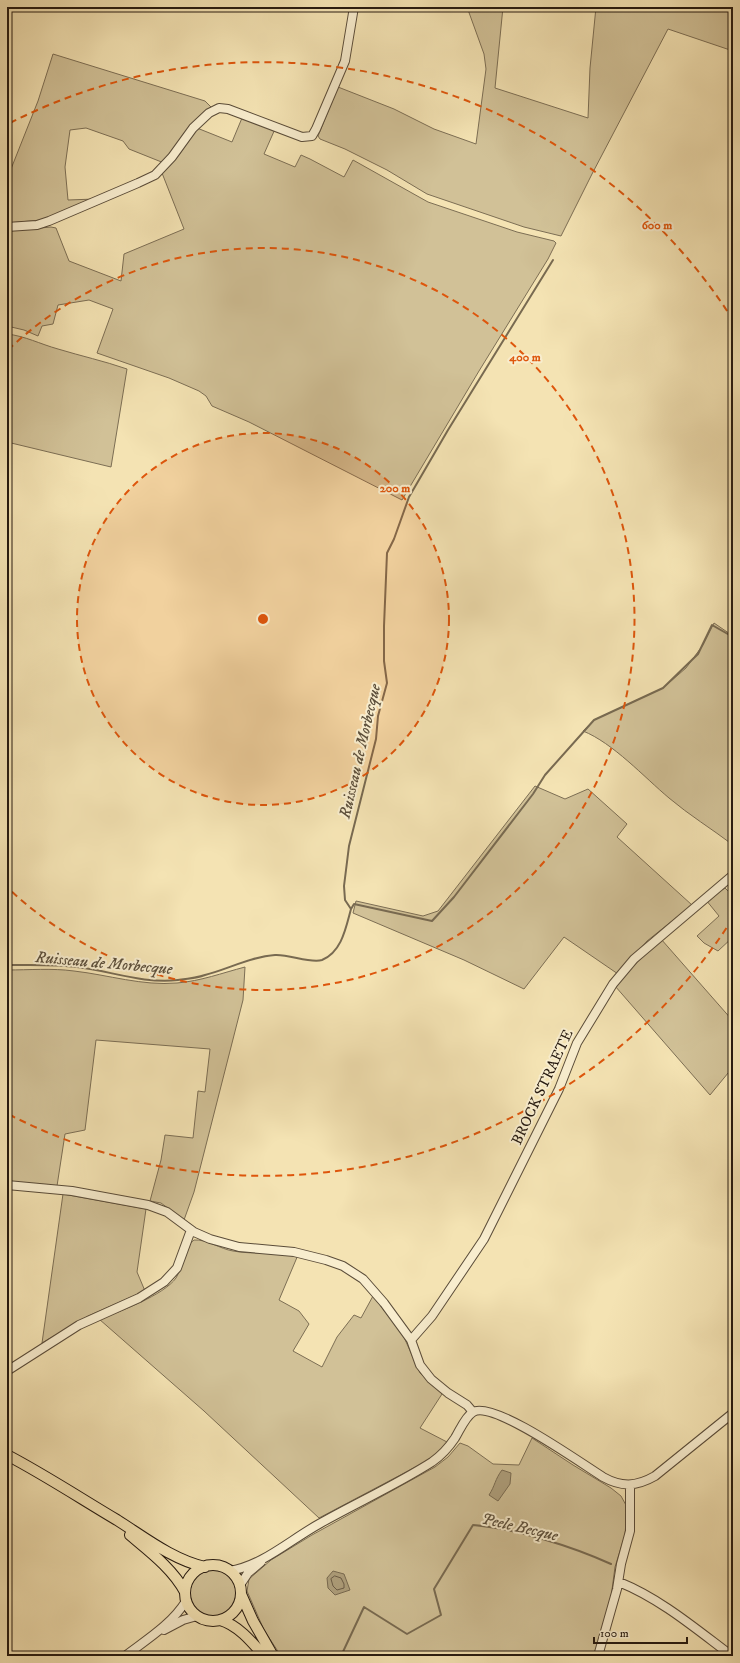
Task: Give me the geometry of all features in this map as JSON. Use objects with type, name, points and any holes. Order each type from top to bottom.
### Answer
[{"type":"main road","points":[[7,1455],[54,1481],[167,1551],[192,1563],[205,1567]]},
{"type":"main road","points":[[101,1511],[156,1558],[177,1580],[191,1610],[197,1616],[208,1621],[220,1620],[228,1622],[264,1656]]},
{"type":"main road","points":[[185,1596],[187,1582],[198,1570],[205,1567],[217,1566],[229,1571],[236,1578],[253,1621],[273,1656]]},
{"type":"main road","points":[[220,1620],[235,1610],[240,1602],[240,1590]]},
{"type":"street","points":[[7,227],[37,225],[49,221],[146,180],[165,166],[196,126],[216,108],[228,109],[302,137],[312,136],[343,67],[349,43],[354,7]]},
{"type":"street","name":"BROCK STRAETE","points":[[411,1340],[432,1316],[484,1239],[559,1089],[577,1043],[613,984],[634,959],[733,875]]},
{"type":"street","points":[[7,1185],[72,1191],[148,1205],[171,1214],[200,1236],[223,1243],[244,1247],[294,1252],[343,1266],[357,1275],[372,1288],[389,1308],[411,1340],[418,1360],[427,1375],[438,1386],[467,1405],[474,1412]]},
{"type":"street","points":[[7,1371],[79,1325],[139,1298],[164,1282],[177,1268],[191,1230]]},
{"type":"street","points":[[240,1590],[251,1570],[272,1553],[316,1525],[432,1462],[451,1444],[469,1416],[474,1412],[483,1410],[505,1417],[529,1430],[607,1479],[619,1484],[630,1486],[654,1476],[733,1413]]},
{"type":"street","points":[[598,1656],[619,1582],[621,1564],[630,1531],[630,1486]]},
{"type":"street","points":[[229,1571],[242,1567],[272,1553]]},
{"type":"street","points":[[619,1582],[639,1591],[661,1604],[732,1656]]},
{"type":"street","points":[[125,1656],[176,1615],[185,1596]]},
{"type":"street","points":[[146,1640],[183,1620],[197,1616]]},
{"type":"shaded area","points":[[467,7],[503,7],[495,88],[588,118],[590,68],[596,7],[733,7],[733,51],[668,29],[561,236],[524,227],[427,194],[387,170],[345,149],[320,139],[318,136],[338,87],[394,109],[434,129],[476,144],[486,69],[484,54]]},
{"type":"shaded area","points":[[53,54],[205,101],[211,107],[191,126],[164,163],[129,149],[123,141],[86,128],[70,130],[65,167],[68,200],[95,199],[42,220],[7,223],[7,179],[38,101]]},
{"type":"shaded area","points":[[242,118],[275,129],[264,154],[295,167],[301,155],[344,177],[353,160],[428,202],[517,232],[554,241],[556,243],[548,259],[402,500],[249,422],[212,406],[206,396],[199,391],[169,378],[97,353],[113,309],[89,300],[58,305],[53,324],[42,326],[38,336],[24,330],[7,326],[7,231],[51,227],[56,228],[69,261],[121,281],[124,254],[184,229],[162,173],[179,155],[197,128],[232,142]]},
{"type":"shaded area","points":[[7,334],[26,338],[51,347],[127,369],[111,467],[7,442]]},
{"type":"shaded area","points":[[714,623],[733,636],[733,845],[659,790],[617,752],[594,736],[583,731],[594,720],[663,688],[686,668],[703,645]]},
{"type":"shaded area","points":[[535,786],[565,799],[588,789],[627,824],[617,837],[692,905],[647,941],[618,974],[564,937],[524,989],[464,960],[353,913],[356,901],[423,916],[438,911]]},
{"type":"shaded area","points":[[725,888],[733,896],[733,937],[718,951],[704,943],[697,936],[719,916],[706,900]]},
{"type":"shaded area","points":[[661,939],[733,1021],[733,1067],[710,1095],[615,986],[623,976]]},
{"type":"shaded area","points":[[245,967],[243,1000],[194,1192],[184,1220],[161,1203],[150,1201],[161,1160],[165,1135],[193,1138],[198,1091],[205,1092],[210,1049],[96,1040],[85,1130],[65,1134],[57,1186],[7,1182],[7,970],[66,970],[138,982],[164,984],[195,980]]},
{"type":"shaded area","points":[[63,1194],[146,1209],[137,1272],[145,1291],[88,1316],[42,1343]]},
{"type":"shaded area","points":[[194,1240],[204,1241],[228,1250],[241,1252],[298,1255],[279,1300],[299,1311],[309,1324],[293,1351],[322,1367],[337,1337],[354,1315],[361,1318],[373,1296],[403,1335],[420,1373],[442,1394],[420,1428],[447,1442],[440,1451],[425,1462],[319,1518],[204,1411],[99,1319],[152,1297],[162,1291],[176,1278],[185,1252],[190,1243]]},
{"type":"shaded area","points":[[532,1438],[611,1488],[621,1496],[627,1507],[625,1535],[615,1567],[610,1605],[594,1656],[281,1656],[264,1630],[247,1591],[249,1579],[271,1560],[312,1535],[435,1467],[448,1457],[460,1443],[468,1446],[493,1464],[519,1465]]},
{"type":"shaded area","points":[[213,1570],[226,1574],[232,1580],[236,1593],[232,1606],[226,1612],[213,1616],[200,1612],[194,1606],[190,1593],[194,1580],[200,1574]]},
{"type":"water","points":[[502,1470],[511,1473],[510,1484],[498,1501],[489,1495]]},
{"type":"water","points":[[333,1571],[344,1574],[350,1590],[335,1595],[328,1588],[327,1578]]},
{"type":"waterway","name":"Ruisseau de Morbecque","points":[[7,965],[68,966],[140,979],[165,981],[199,977],[266,956],[281,955],[312,961],[322,960],[329,956],[339,945],[345,931],[351,909],[345,900],[344,886],[349,846],[376,739],[378,716],[387,683],[384,661],[387,553],[394,539],[409,497],[448,430],[553,260]]},
{"type":"waterway","points":[[351,909],[354,904],[432,921],[454,897],[533,794],[545,775],[594,720],[663,688],[698,654],[712,625],[733,637]]},
{"type":"waterway","name":"Peele Becque","points":[[341,1656],[364,1607],[407,1634],[441,1615],[434,1589],[473,1525],[508,1530],[544,1539],[611,1564]]}]
